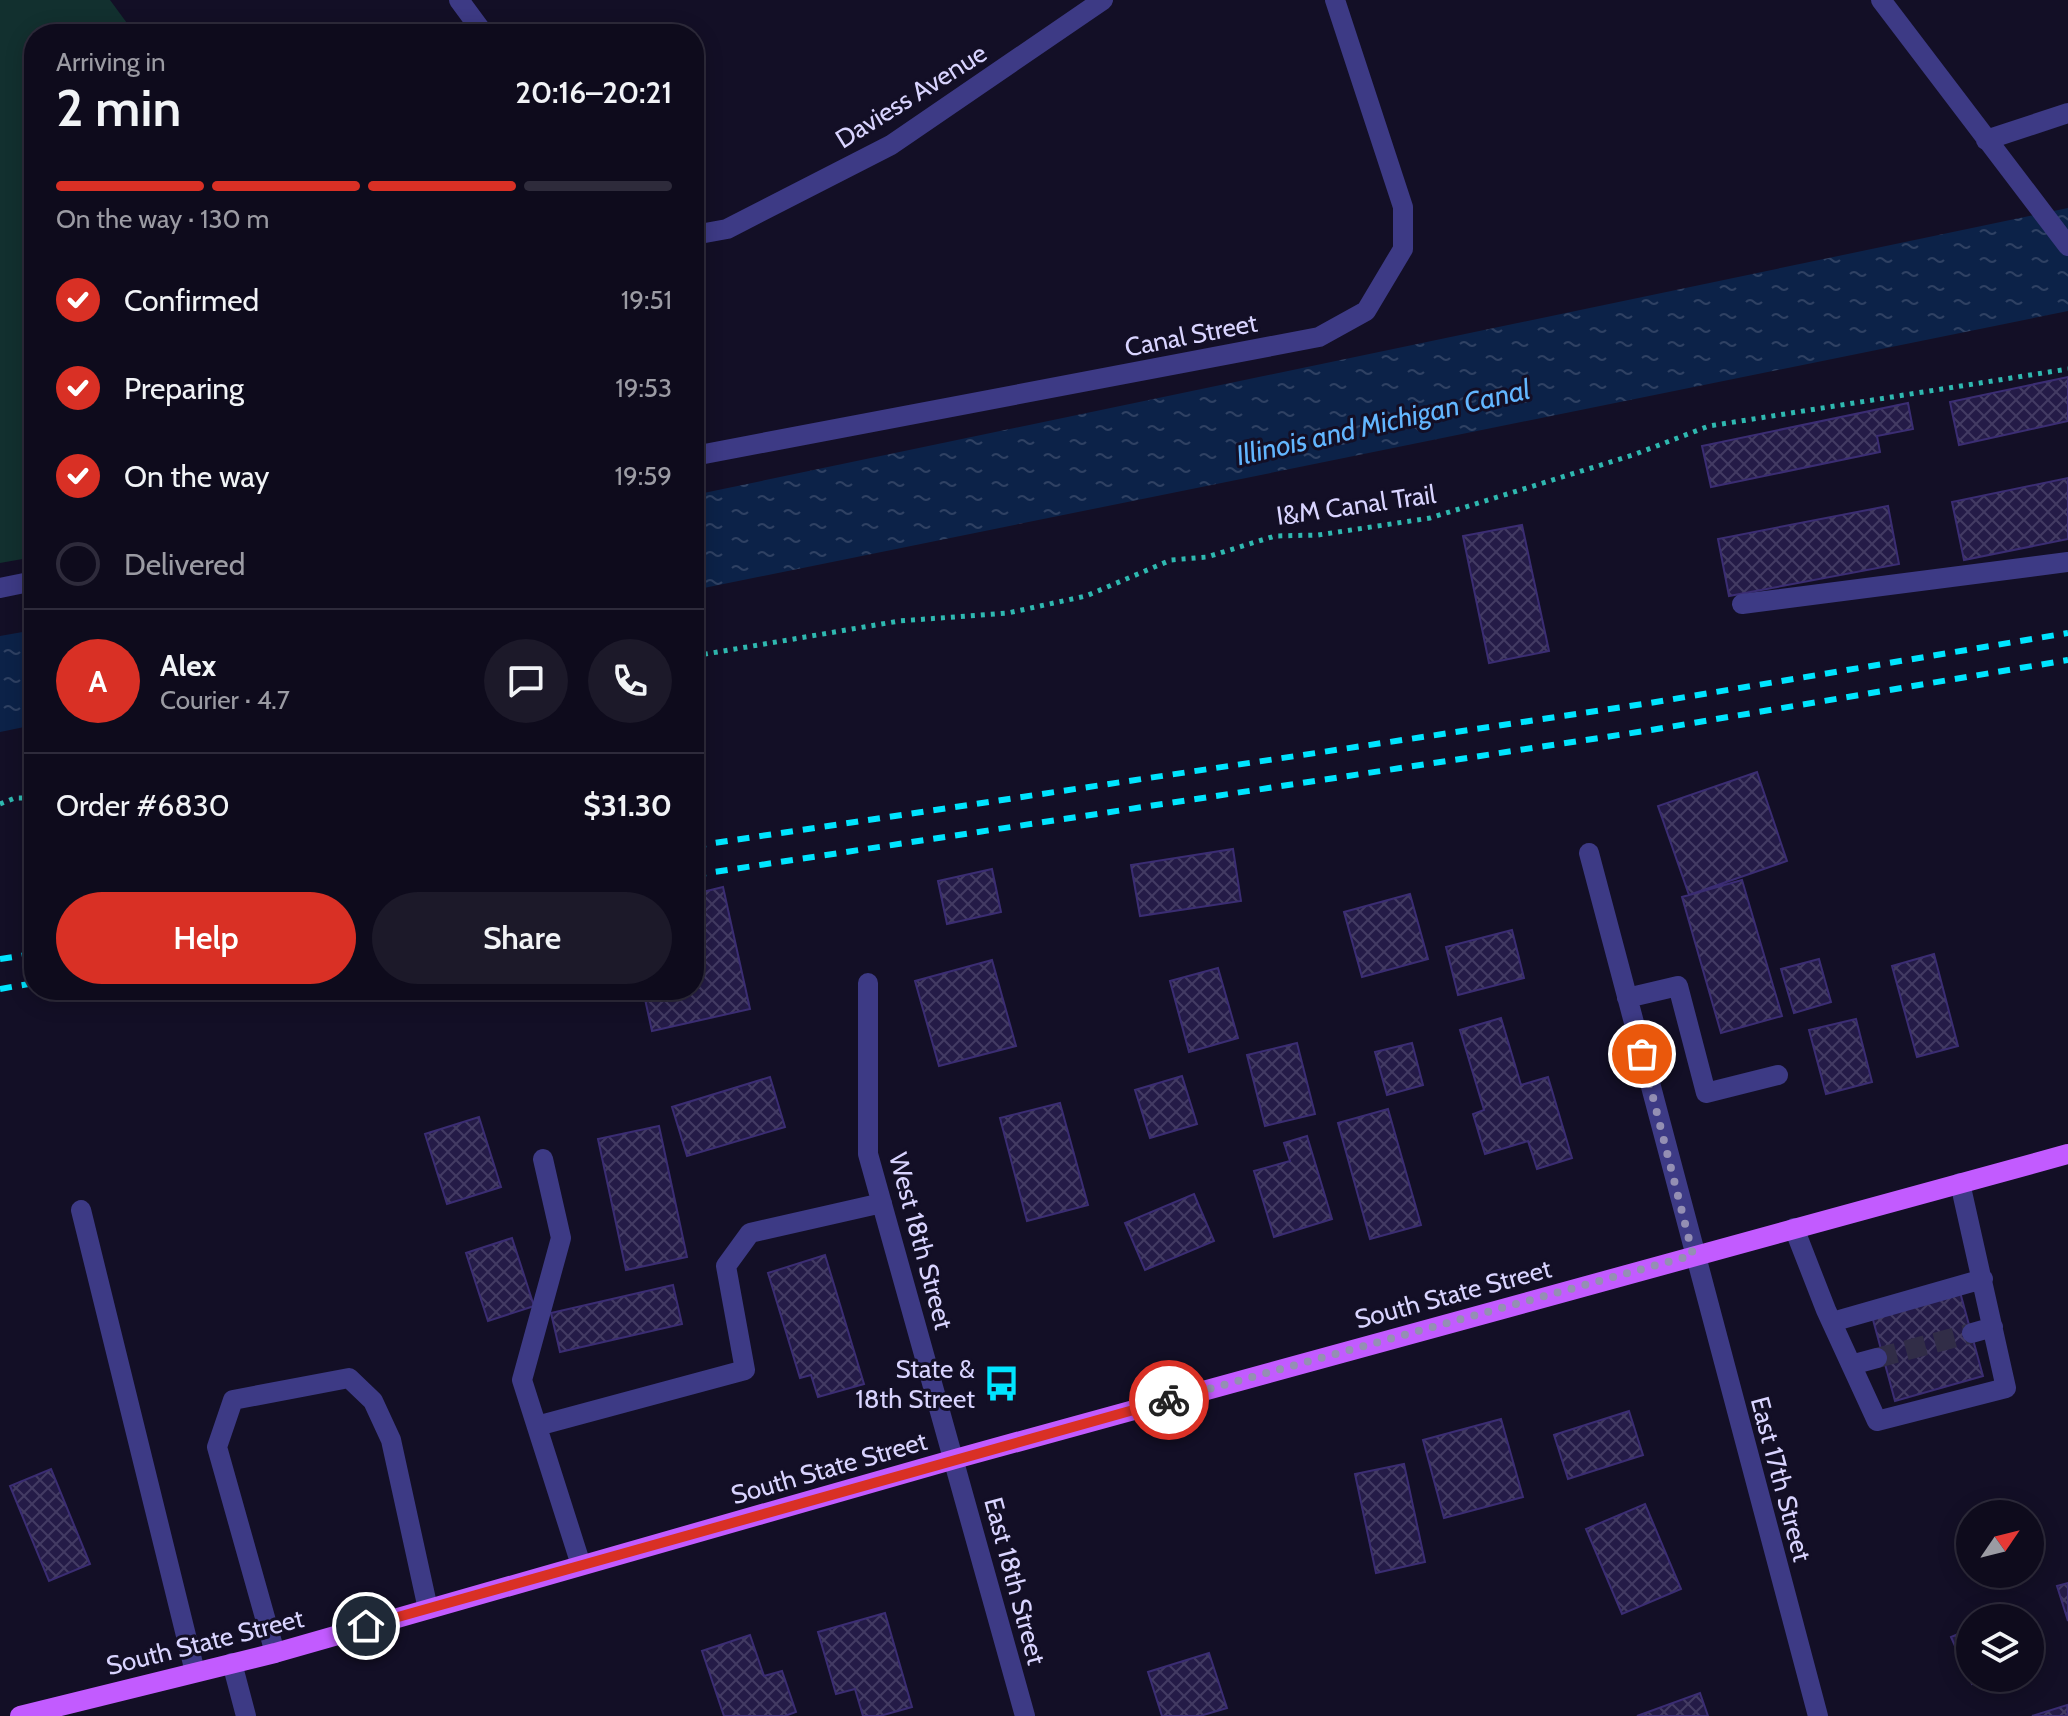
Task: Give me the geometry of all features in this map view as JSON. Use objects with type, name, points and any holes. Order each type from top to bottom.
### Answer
[{"type":"main road","name":"South State Street","points":[[20,1716],[275,1653],[955,1459],[2068,1154]]},
{"type":"street","points":[[459,0],[477,24]]},
{"type":"street","name":"Daviess Avenue","points":[[704,233],[727,229],[891,145],[1103,0]]},
{"type":"street","name":"Canal Street","points":[[704,454],[1319,337],[1366,311],[1403,249],[1403,207],[1335,0]]},
{"type":"street","points":[[1881,0],[2068,246]]},
{"type":"street","points":[[1986,140],[2068,113]]},
{"type":"street","points":[[1742,604],[2068,562]]},
{"type":"street","points":[[0,588],[24,583]]},
{"type":"street","name":"East 17th Street","points":[[1589,853],[1693,1255],[1818,1716]]},
{"type":"street","name":"West 18th Street","points":[[868,983],[868,1154],[955,1459]]},
{"type":"street","points":[[1627,998],[1678,986],[1706,1093],[1778,1075]]},
{"type":"street","points":[[543,1159],[561,1238],[537,1313],[522,1380],[581,1565]]},
{"type":"street","points":[[1794,1228],[1877,1421],[2006,1388],[1960,1183]]},
{"type":"street","points":[[537,1426],[745,1370],[726,1266],[750,1233],[882,1203]]},
{"type":"street","points":[[81,1210],[195,1672]]},
{"type":"street","points":[[1832,1322],[1983,1279]]},
{"type":"street","points":[[1972,1333],[1993,1327]]},
{"type":"street","points":[[1851,1365],[1877,1358]]},
{"type":"street","points":[[275,1653],[217,1447],[233,1400],[349,1378],[373,1401],[391,1440],[428,1609]]},
{"type":"street","name":"East 18th Street","points":[[955,1459],[1025,1716]]},
{"type":"street","points":[[232,1663],[246,1716]]},
{"type":"path","name":"I&M Canal Trail","points":[[704,654],[899,621],[1008,613],[1086,596],[1171,560],[1207,557],[1275,536],[1318,535],[1430,518],[1633,455],[1709,426],[2068,369]]},
{"type":"path","points":[[0,804],[24,798]]},
{"type":"green space","points":[[0,0],[110,0],[128,24],[24,24],[24,559],[0,563]]},
{"type":"water","name":"Illinois and Michigan Canal","points":[[2068,208],[2068,311],[704,588],[704,493]]},
{"type":"water","points":[[24,632],[24,727],[0,732],[0,636]]},
{"type":"building","points":[[2068,377],[2068,421],[1959,445],[1950,402]]},
{"type":"building","points":[[1908,403],[1913,429],[1877,436],[1880,452],[1711,487],[1702,446]]},
{"type":"building","points":[[2068,478],[2068,539],[1964,560],[1952,502]]},
{"type":"building","points":[[1888,506],[1899,564],[1729,596],[1718,539]]},
{"type":"building","points":[[1522,525],[1549,651],[1489,663],[1463,536]]},
{"type":"building","points":[[1757,772],[1787,861],[1689,895],[1658,806]]},
{"type":"building","points":[[1233,849],[1241,901],[1140,916],[1131,865]]},
{"type":"building","points":[[992,869],[1001,912],[947,924],[938,881]]},
{"type":"building","points":[[1742,880],[1782,1016],[1721,1033],[1682,897]]},
{"type":"building","points":[[723,887],[750,1009],[652,1031],[645,1000],[704,1000],[704,892]]},
{"type":"building","points":[[1410,894],[1428,959],[1362,977],[1344,912]]},
{"type":"building","points":[[1512,930],[1524,978],[1458,995],[1446,947]]},
{"type":"building","points":[[1934,954],[1958,1046],[1917,1057],[1892,966]]},
{"type":"building","points":[[1819,959],[1831,1002],[1794,1013],[1781,969]]},
{"type":"building","points":[[992,960],[1016,1046],[939,1066],[915,981]]},
{"type":"building","points":[[1218,968],[1238,1038],[1189,1052],[1170,981]]},
{"type":"building","points":[[1501,1018],[1521,1085],[1548,1077],[1572,1158],[1537,1169],[1528,1141],[1485,1154],[1473,1114],[1484,1110],[1460,1030]]},
{"type":"building","points":[[1856,1019],[1872,1082],[1826,1094],[1809,1030]]},
{"type":"building","points":[[1297,1043],[1315,1114],[1265,1126],[1247,1055]]},
{"type":"building","points":[[1412,1043],[1423,1085],[1387,1095],[1375,1052]]},
{"type":"building","points":[[1182,1076],[1197,1124],[1150,1138],[1135,1090]]},
{"type":"building","points":[[770,1077],[785,1127],[687,1156],[672,1107]]},
{"type":"building","points":[[1060,1103],[1088,1205],[1027,1221],[1000,1118]]},
{"type":"building","points":[[1388,1109],[1421,1225],[1370,1239],[1338,1123]]},
{"type":"building","points":[[479,1117],[501,1187],[447,1204],[425,1134]]},
{"type":"building","points":[[659,1126],[687,1257],[626,1270],[598,1139]]},
{"type":"building","points":[[1307,1136],[1332,1219],[1274,1237],[1254,1171],[1290,1161],[1284,1143]]},
{"type":"building","points":[[1194,1194],[1214,1241],[1145,1270],[1125,1223]]},
{"type":"building","points":[[512,1238],[534,1306],[488,1321],[466,1253]]},
{"type":"building","points":[[825,1255],[864,1384],[818,1397],[811,1375],[800,1378],[768,1273]]},
{"type":"building","points":[[673,1285],[682,1324],[560,1352],[551,1313]]},
{"type":"building","points":[[1960,1292],[1983,1376],[1895,1401],[1872,1316]]},
{"type":"building","points":[[1629,1411],[1643,1455],[1568,1479],[1554,1435]]},
{"type":"building","points":[[1501,1419],[1523,1497],[1444,1518],[1423,1440]]},
{"type":"building","points":[[1404,1464],[1425,1562],[1376,1573],[1355,1474]]},
{"type":"building","points":[[51,1469],[90,1564],[49,1581],[10,1486]]},
{"type":"building","points":[[1645,1504],[1681,1589],[1622,1614],[1586,1529]]},
{"type":"building","points":[[2068,1583],[2068,1621],[2057,1586]]},
{"type":"building","points":[[885,1613],[912,1707],[880,1716],[863,1716],[855,1689],[836,1694],[818,1632]]},
{"type":"building","points":[[750,1635],[764,1676],[782,1671],[796,1712],[785,1716],[724,1716],[702,1651]]},
{"type":"building","points":[[1209,1653],[1227,1708],[1200,1716],[1162,1716],[1148,1672]]},
{"type":"building","points":[[1700,1693],[1708,1716],[1637,1716]]},
{"type":"building","points":[[2067,1705],[2068,1716],[2032,1716]]},
{"type":"tunnel","points":[[1877,1358],[1972,1333]]},
{"type":"railway","points":[[704,845],[1650,703],[2068,633]]},
{"type":"railway","points":[[704,873],[1645,731],[2068,660]]},
{"type":"railway","points":[[0,959],[24,955]]},
{"type":"railway","points":[[0,989],[24,985]]},
{"type":"way so far","points":[[1169,1400],[1693,1255],[1642,1054]]},
{"type":"place","name":"State & 18th Street","points":[[1001,1384]]},
{"type":"route","points":[[366,1626],[1169,1400]]}]
